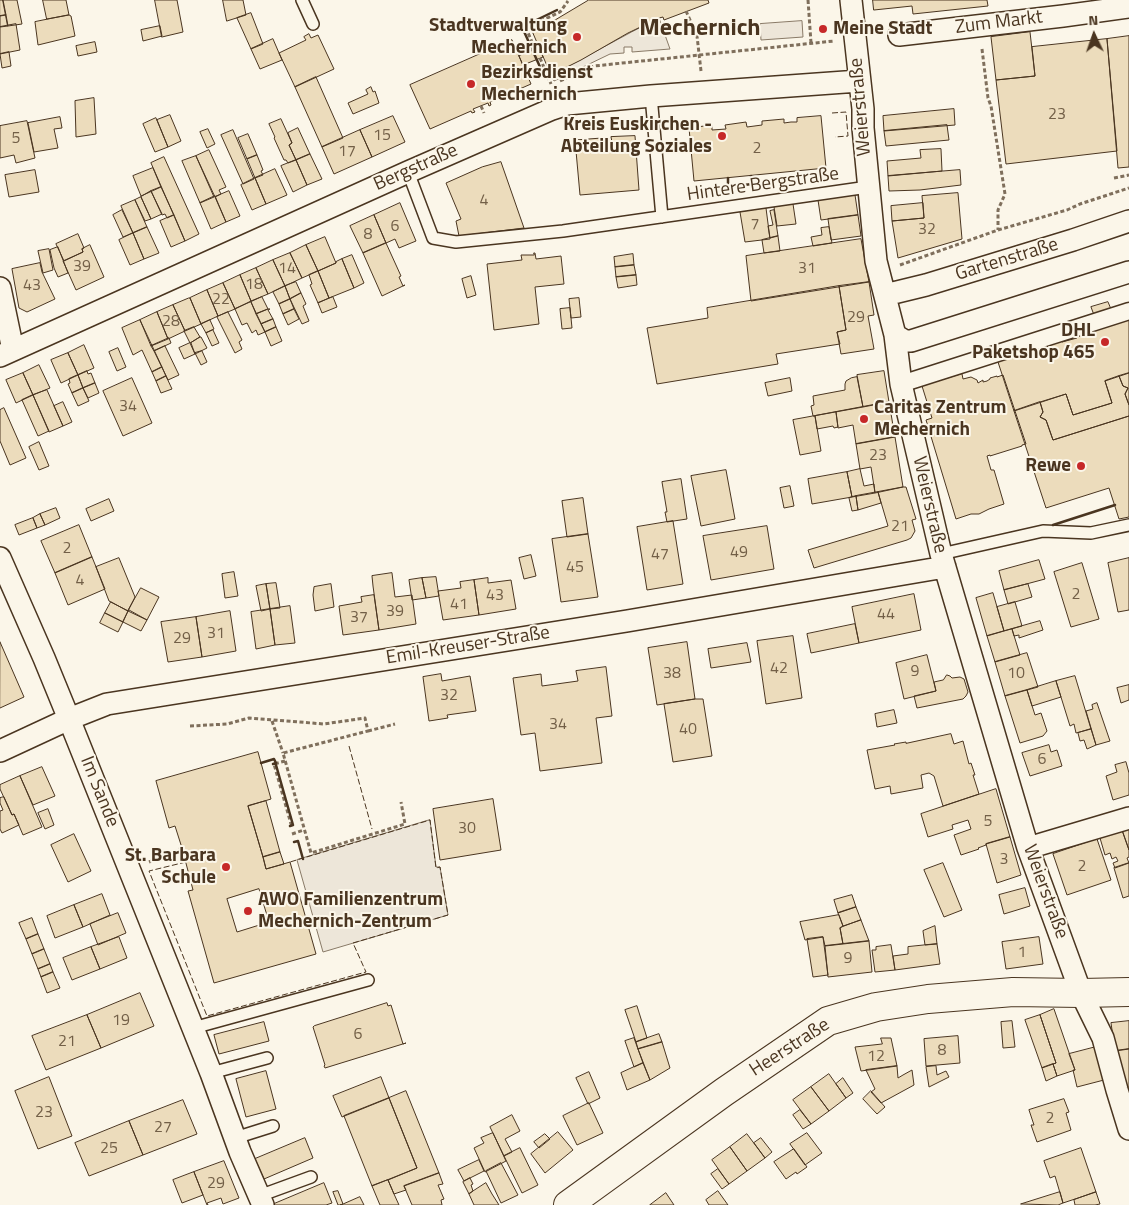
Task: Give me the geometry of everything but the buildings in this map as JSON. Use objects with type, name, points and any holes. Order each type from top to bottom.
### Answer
[{"type":"main road","name":"Heerstraße","points":[[568,1205],[724,1092],[828,1021],[876,1007],[928,999],[1013,992],[1129,992]]},
{"type":"street","name":"Weierstraße","points":[[851,0],[876,261],[895,335],[901,384],[943,561],[1028,848],[1081,993],[1103,1038],[1129,1129]]},
{"type":"street","name":"Zum Markt","points":[[899,34],[1129,7]]},
{"type":"street","name":"Bergstraße","points":[[6,353],[408,172],[567,104],[859,81]]},
{"type":"street","name":"Gartenstraße","points":[[884,295],[935,283],[1129,221]]},
{"type":"street","points":[[895,335],[911,342],[1129,272]]},
{"type":"street","points":[[0,288],[6,353]]},
{"type":"street","points":[[901,384],[1129,311]]},
{"type":"street","name":"Im Sande","points":[[0,558],[70,720],[261,1201]]},
{"type":"street","name":"Emil-Kreuser-Straße","points":[[0,751],[107,704],[627,621],[943,561]]},
{"type":"street","points":[[1028,848],[1129,818]]},
{"type":"lane","points":[[302,0],[313,24]]},
{"type":"lane","name":"Hintere Bergstraße","points":[[650,96],[662,217]]},
{"type":"lane","name":"Hintere Bergstraße","points":[[408,172],[434,238],[456,242],[562,231],[868,187]]},
{"type":"lane","points":[[943,561],[1044,532],[1091,533],[1129,525]]},
{"type":"lane","points":[[193,1028],[368,980]]},
{"type":"lane","points":[[211,1073],[267,1058]]},
{"type":"lane","points":[[235,1138],[273,1126]]},
{"type":"lane","points":[[261,1201],[311,1177]]},
{"type":"path","points":[[808,0],[811,43]]},
{"type":"path","points":[[536,49],[526,28],[560,12],[568,1]]},
{"type":"path","points":[[686,11],[697,36],[701,72]]},
{"type":"path","points":[[980,26],[988,98],[991,106],[1005,194],[998,210],[998,230]]},
{"type":"path","points":[[546,86],[594,66],[841,40]]},
{"type":"path","points":[[540,58],[551,84]]},
{"type":"path","points":[[481,106],[484,113]]},
{"type":"path","points":[[1114,178],[1129,176]]},
{"type":"path","points":[[894,267],[998,230],[1067,210],[1129,188]]},
{"type":"path","points":[[190,726],[227,724],[249,718],[324,724],[365,718],[368,731]]},
{"type":"path","points":[[272,720],[311,853],[405,824],[401,802]]},
{"type":"path","points":[[282,753],[395,724]]},
{"type":"path","points":[[285,761],[274,764],[290,824]]},
{"type":"path","points":[[292,834],[304,830]]},
{"type":"path","points":[[130,870],[182,848]]},
{"type":"shaded area","points":[[659,18],[670,49],[632,52],[632,47],[624,47],[624,53],[610,54],[554,81],[551,75]]},
{"type":"shaded area","points":[[802,21],[803,37],[761,40],[760,24]]},
{"type":"shaded area","points":[[430,820],[436,867],[440,867],[448,915],[323,952],[297,860]]},
{"type":"fence","points":[[832,113],[846,112],[848,136],[835,137]]},
{"type":"fence","points":[[349,746],[372,829]]},
{"type":"fence","points":[[186,862],[149,871],[207,1016],[366,972],[353,943],[448,915],[440,867],[436,868],[430,820],[290,862]]},
{"type":"wall","points":[[545,78],[522,27],[557,10]]},
{"type":"wall","points":[[728,178],[728,187],[752,184],[751,176]]},
{"type":"wall","points":[[1053,525],[1115,505]]},
{"type":"wall","points":[[261,763],[274,759],[276,763],[273,764]]},
{"type":"wall","points":[[276,765],[293,825],[290,826]]},
{"type":"wall","points":[[294,842],[298,841],[303,859]]},
{"type":"place","name":"Meine Stadt","points":[[823,29]]},
{"type":"place","name":"Stadtverwaltung Mechernich","points":[[577,37]]},
{"type":"place","name":"Bezirksdienst Mechernich","points":[[471,84]]},
{"type":"place","name":"Kreis Euskirchen - Abteilung Soziales","points":[[722,136]]},
{"type":"place","name":"DHL Paketshop 465","points":[[1105,342]]},
{"type":"place","name":"Caritas Zentrum Mechernich","points":[[864,419]]},
{"type":"place","name":"Rewe","points":[[1081,466]]},
{"type":"place","name":"St. Barbara Schule","points":[[226,867]]},
{"type":"place","name":"AWO Familienzentrum Mechernich-Zentrum","points":[[248,911]]},
{"type":"district","name":"Mechernich","points":[[700,29]]}]
